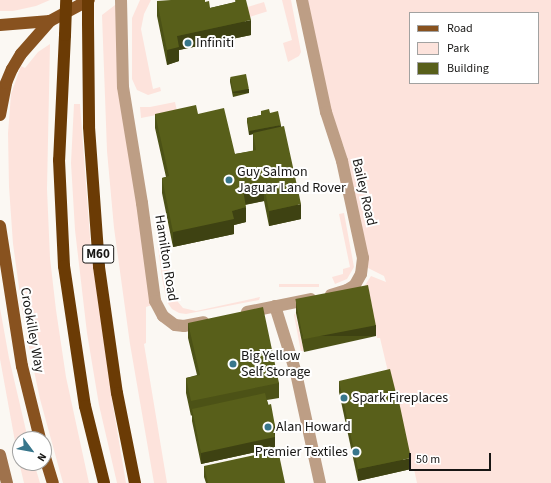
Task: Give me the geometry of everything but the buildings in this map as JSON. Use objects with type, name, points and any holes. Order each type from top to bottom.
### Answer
[{"type":"highway","name":"M60","points":[[66,0],[59,160],[64,266],[85,406],[104,483]]},
{"type":"highway","name":"M60","points":[[89,0],[89,128],[99,267],[117,393],[135,483]]},
{"type":"main road","points":[[0,115],[6,83],[21,54],[50,21],[89,0]]},
{"type":"main road","points":[[0,25],[50,21]]},
{"type":"main road","name":"Crookilley Way","points":[[0,226],[22,366],[38,431]]},
{"type":"main road","points":[[49,471],[53,483]]},
{"type":"street","name":"Hamilton Road","points":[[121,0],[123,87],[142,203],[155,301],[163,316],[175,325],[193,325],[219,319]]},
{"type":"street","name":"Bailey Road","points":[[275,306],[347,290],[359,279],[363,264],[342,161],[326,112],[302,0]]},
{"type":"street","points":[[234,315],[275,306],[296,373],[320,483]]},
{"type":"street","points":[[0,455],[7,483]]},
{"type":"green space","points":[[0,0],[50,0],[36,6],[13,11],[0,11]]},
{"type":"green space","points":[[140,0],[151,0],[144,14],[141,29],[153,89],[160,87],[161,91],[148,95],[137,90],[132,79],[132,18]]},
{"type":"green space","points":[[282,0],[291,0],[301,52],[299,56],[288,62],[283,43],[292,40]]},
{"type":"green space","points":[[306,0],[551,0],[551,483],[417,483],[414,469],[411,469],[380,338],[377,338],[368,297],[362,290],[371,276],[386,282],[384,276],[368,268],[365,246],[344,147],[335,128]]},
{"type":"green space","points":[[264,2],[267,12],[248,17],[245,8]]},
{"type":"green space","points":[[117,5],[152,305],[146,307],[146,343],[144,344],[167,483],[154,483],[130,344],[114,228],[107,151],[102,15]]},
{"type":"green space","points":[[50,44],[47,189],[50,258],[66,377],[89,483],[63,483],[52,443],[52,431],[49,431],[30,352],[22,309],[13,244],[9,187],[8,133],[11,94],[21,66],[25,68],[38,52]]},
{"type":"green space","points":[[175,102],[177,111],[141,118],[140,107],[150,107]]},
{"type":"green space","points":[[74,104],[80,104],[91,251],[113,406],[126,483],[117,483],[99,405],[87,333],[75,230],[71,163]]},
{"type":"green space","points":[[344,213],[354,267],[347,279],[335,284],[332,277],[343,274],[343,269],[350,267],[339,214]]},
{"type":"green space","points":[[154,214],[162,233],[174,293],[178,302],[183,308],[196,311],[260,297],[259,300],[186,314],[179,313],[172,309],[167,302],[162,278]]},
{"type":"green space","points":[[279,284],[319,284],[319,287],[279,287]]},
{"type":"green space","points":[[0,308],[9,358],[26,431],[13,431],[0,359]]},
{"type":"green space","points":[[315,308],[295,313],[297,310]]},
{"type":"green space","points":[[295,313],[304,351],[301,352],[294,315]]},
{"type":"green space","points":[[21,471],[36,471],[40,483],[24,483]]},
{"type":"place","name":"Infiniti","points":[[188,43]]},
{"type":"place","name":"Guy Salmon Jaguar Land Rover","points":[[229,180]]},
{"type":"place","name":"Big Yellow Self Storage","points":[[233,364]]},
{"type":"place","name":"Spark Fireplaces","points":[[344,398]]},
{"type":"place","name":"Alan Howard","points":[[268,427]]},
{"type":"place","name":"Premier Textiles","points":[[356,452]]}]
